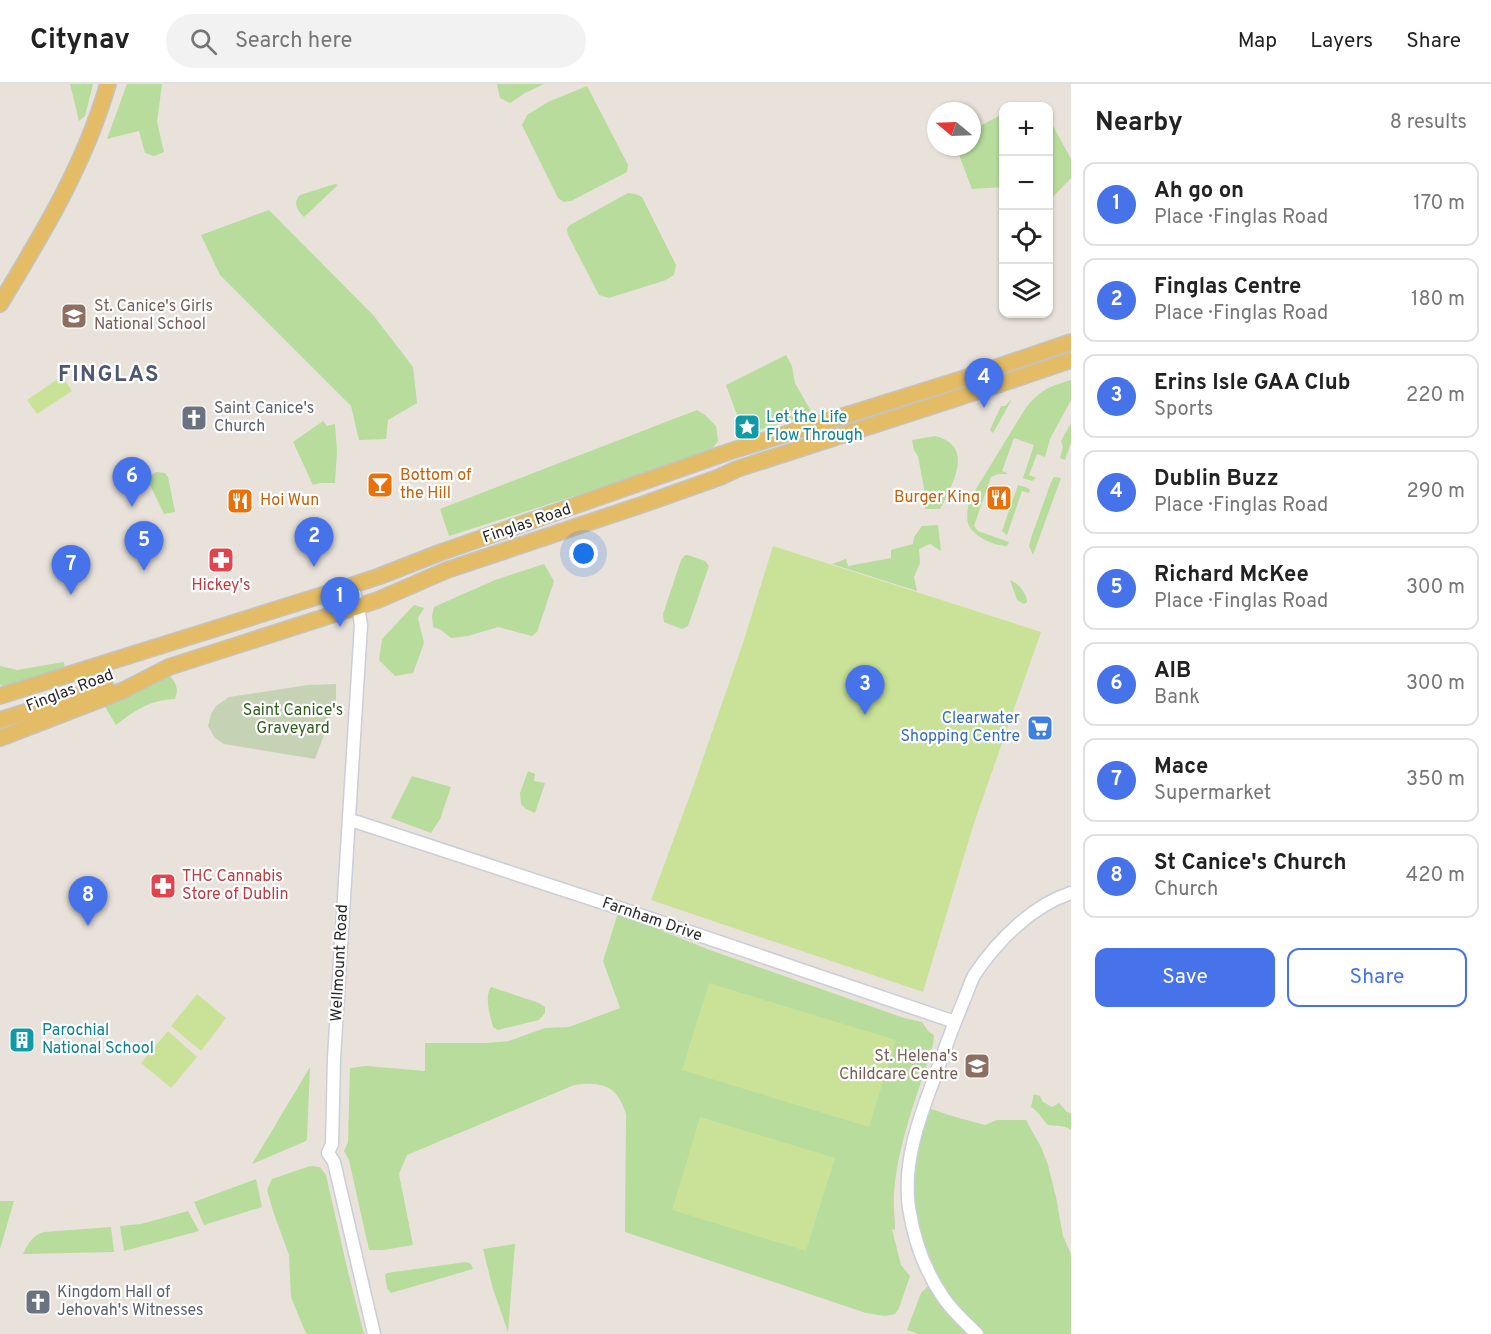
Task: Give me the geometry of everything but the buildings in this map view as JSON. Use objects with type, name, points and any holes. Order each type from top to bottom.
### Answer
[{"type":"main road","points":[[0,304],[41,237],[65,192],[92,130],[108,84]]},
{"type":"main road","name":"Finglas Road","points":[[2,694],[352,585],[731,451],[952,383],[1071,342]]},
{"type":"main road","name":"Finglas Road","points":[[0,738],[122,691],[169,667],[384,597],[447,570],[644,504],[737,469],[1071,360]]},
{"type":"main road","points":[[0,720],[169,667]]},
{"type":"street","name":"Wellmount Road","points":[[352,585],[361,625],[333,1071],[332,1144],[328,1153],[334,1162],[374,1334]]},
{"type":"street","name":"Farnham Drive","points":[[348,820],[622,909],[955,1022]]},
{"type":"street","points":[[977,1334],[943,1299],[919,1250],[909,1206],[908,1184],[914,1139],[973,976],[1006,936],[1051,901],[1071,893]]},
{"type":"green space","points":[[70,84],[93,84],[85,116],[79,121]]},
{"type":"green space","points":[[127,84],[162,84],[157,122],[164,152],[154,156],[145,153],[139,131],[107,139]]},
{"type":"green space","points":[[497,84],[544,84],[510,103],[500,98]]},
{"type":"green space","points":[[587,86],[628,165],[627,172],[571,201],[564,202],[558,198],[522,125],[527,115],[548,102]]},
{"type":"green space","points":[[999,116],[999,187],[972,189],[959,156],[981,156],[981,125]]},
{"type":"green space","points":[[1053,126],[1071,159],[1071,178],[1053,197]]},
{"type":"green space","points":[[338,185],[304,217],[296,204],[300,195]]},
{"type":"green space","points":[[628,193],[642,197],[676,265],[674,275],[666,280],[609,298],[599,295],[567,229],[570,225]]},
{"type":"green space","points":[[269,210],[373,315],[413,367],[417,403],[388,420],[386,439],[359,440],[351,406],[220,275],[201,235]]},
{"type":"green space","points":[[786,355],[792,366],[795,383],[812,413],[769,428],[743,431],[726,385]]},
{"type":"green space","points":[[62,376],[72,391],[37,414],[27,400]]},
{"type":"green space","points":[[1071,380],[1071,400],[1050,439],[1045,457],[1037,454],[1029,475],[1036,478],[1032,481],[1023,478],[1034,445],[1014,438],[1002,471],[1007,474],[991,477],[974,526],[978,531],[1009,542],[1007,546],[986,540],[969,526],[967,512],[971,497],[1025,409],[1035,397],[1045,390]]},
{"type":"green space","points":[[1011,400],[993,433],[990,430],[1001,406],[1005,406]]},
{"type":"green space","points":[[697,410],[716,426],[718,441],[709,453],[449,536],[440,509]]},
{"type":"green space","points":[[323,421],[327,426],[335,424],[337,451],[335,483],[313,485],[293,442]]},
{"type":"green space","points":[[1071,423],[1071,443],[1065,460],[1060,458],[1063,447],[1061,441]]},
{"type":"green space","points":[[935,436],[947,441],[955,448],[958,457],[957,467],[955,478],[940,509],[925,509],[924,500],[926,499],[918,456],[912,440]]},
{"type":"green space","points":[[157,472],[165,473],[168,477],[175,512],[164,514],[150,485],[150,477]]},
{"type":"green space","points":[[1054,477],[1061,478],[1033,555],[1029,546],[1031,538]]},
{"type":"green space","points":[[1018,485],[1030,490],[1029,493],[1022,491],[1007,535],[1002,531]]},
{"type":"green space","points":[[938,525],[941,551],[930,544],[919,549],[920,563],[914,577],[917,591],[832,564],[846,559],[848,566],[891,558],[891,550],[913,544],[914,537],[922,526]]},
{"type":"green space","points":[[773,546],[1041,632],[974,823],[923,992],[651,900],[743,643]]},
{"type":"green space","points":[[685,555],[705,561],[709,566],[688,626],[682,629],[664,622],[663,614],[681,560]]},
{"type":"green space","points":[[544,564],[554,581],[537,632],[532,636],[498,627],[468,636],[451,638],[433,627],[434,607],[495,580]]},
{"type":"green space","points":[[1010,580],[1022,589],[1027,602],[1024,604],[1017,600]]},
{"type":"green space","points":[[414,605],[424,608],[418,618],[424,643],[413,673],[395,676],[379,660],[382,639]]},
{"type":"green space","points":[[64,662],[65,670],[10,688],[0,685],[0,666],[17,670]]},
{"type":"green space","points":[[170,676],[176,686],[175,699],[158,701],[143,707],[116,725],[104,705]]},
{"type":"green space","name":"Saint Canice's Graveyard","points":[[336,684],[336,703],[315,759],[224,744],[215,738],[208,726],[216,706],[229,697],[308,685]]},
{"type":"green space","points":[[528,771],[535,774],[534,781],[545,783],[535,813],[521,804],[520,793]]},
{"type":"green space","points":[[412,776],[451,787],[440,819],[431,833],[391,818]]},
{"type":"green space","points":[[618,913],[707,949],[904,1018],[922,1022],[934,1035],[933,1045],[904,1137],[896,1174],[895,1230],[892,1229],[901,1265],[910,1276],[895,1314],[885,1316],[866,1313],[625,1232],[626,1114],[621,1101],[614,1092],[598,1085],[574,1085],[407,1155],[399,1174],[413,1245],[369,1250],[349,1160],[344,1151],[348,1142],[350,1068],[366,1066],[425,1071],[425,1043],[509,1041],[545,1028],[569,1027],[620,1008],[603,961]]},
{"type":"green space","points":[[709,983],[896,1040],[869,1127],[682,1070]]},
{"type":"green space","points":[[491,987],[539,1003],[545,1007],[545,1013],[539,1020],[498,1030],[493,1027],[488,1006]]},
{"type":"green space","points":[[197,994],[226,1018],[201,1051],[171,1026]]},
{"type":"green space","points":[[168,1031],[197,1057],[171,1088],[141,1063]]},
{"type":"green space","points":[[310,1067],[306,1141],[252,1164]]},
{"type":"green space","points":[[1034,1094],[1040,1096],[1043,1102],[1052,1107],[1059,1103],[1071,1113],[1071,1130],[1063,1126],[1048,1125],[1031,1107]]},
{"type":"green space","points":[[925,1107],[985,1125],[997,1120],[1026,1120],[1048,1165],[1063,1236],[1071,1254],[1071,1334],[919,1334],[907,1330],[921,1293],[933,1281],[919,1253],[908,1184]]},
{"type":"green space","points":[[700,1117],[835,1158],[806,1251],[672,1210]]},
{"type":"green space","points":[[310,1166],[320,1167],[326,1175],[364,1334],[307,1334],[291,1297],[289,1255],[267,1190],[272,1179]]},
{"type":"green space","points":[[256,1179],[262,1207],[204,1225],[194,1202]]},
{"type":"green space","points":[[0,1201],[14,1201],[0,1249]]},
{"type":"green space","points":[[188,1211],[199,1231],[124,1251],[120,1226],[141,1224]]},
{"type":"green space","points":[[111,1227],[114,1252],[23,1254],[33,1238],[40,1233]]},
{"type":"green space","points":[[515,1244],[508,1332],[493,1289],[483,1249]]},
{"type":"green space","points":[[466,1262],[471,1264],[473,1269],[391,1293],[387,1288],[385,1275],[387,1273]]},
{"type":"place","name":"St. Canice's Girls National School","points":[[74,316]]},
{"type":"place","name":"Dublin Buzz","points":[[984,408]]},
{"type":"place","name":"Saint Canice's Church","points":[[194,418]]},
{"type":"place","name":"Let the Life Flow Through","points":[[747,427]]},
{"type":"place","name":"Bottom of the Hill","points":[[380,485]]},
{"type":"place","name":"Burger King","points":[[999,498]]},
{"type":"place","name":"Hoi Wun","points":[[240,501]]},
{"type":"place","name":"AIB","points":[[132,507]]},
{"type":"place","name":"Hickey's","points":[[221,560]]},
{"type":"place","name":"Finglas Centre","points":[[314,567]]},
{"type":"place","name":"Richard McKee","points":[[144,571]]},
{"type":"place","name":"Mace","points":[[71,595]]},
{"type":"place","name":"Ah go on","points":[[340,627]]},
{"type":"place","name":"Erins Isle GAA Club","points":[[865,715]]},
{"type":"place","name":"Clearwater Shopping Centre","points":[[1040,728]]},
{"type":"place","name":"THC Cannabis Store of Dublin","points":[[163,886]]},
{"type":"place","name":"St Canice's Church","points":[[88,926]]},
{"type":"place","name":"Parochial National School","points":[[22,1040]]},
{"type":"place","name":"St. Helena's Childcare Centre","points":[[977,1066]]},
{"type":"place","name":"Kingdom Hall of Jehovah's Witnesses","points":[[38,1302]]},
{"type":"district","name":"FINGLAS","points":[[109,375]]}]
